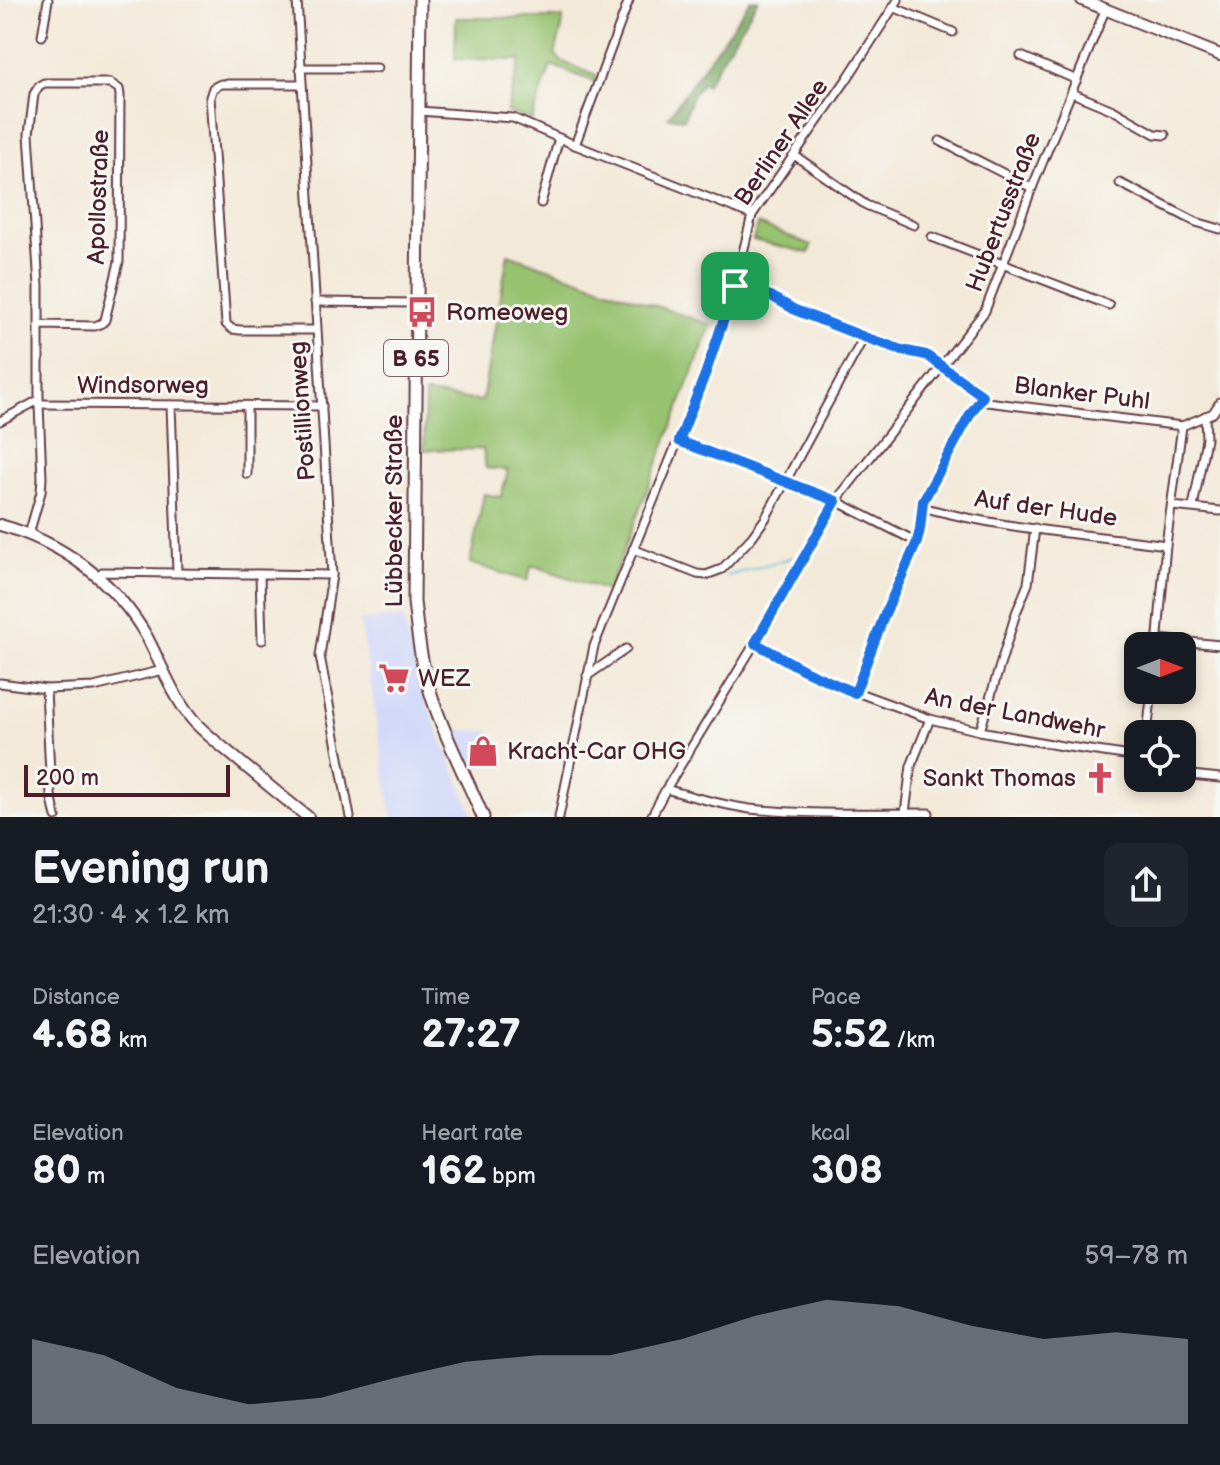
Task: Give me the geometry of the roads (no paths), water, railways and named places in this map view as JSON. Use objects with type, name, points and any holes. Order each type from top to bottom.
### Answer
[{"type":"main road","name":"Lübbecker Straße","points":[[420,0],[414,602],[426,677],[483,817]]},
{"type":"street","points":[[42,36],[48,0]]},
{"type":"street","name":"Postillionweg","points":[[297,0],[332,575],[320,656],[350,817]]},
{"type":"street","points":[[575,145],[629,0]]},
{"type":"street","points":[[1082,0],[1220,55]]},
{"type":"street","points":[[896,4],[953,32]]},
{"type":"street","name":"Berliner Allee","points":[[559,817],[594,646],[706,372],[735,286],[752,215],[896,4]]},
{"type":"street","name":"Hubertusstraße","points":[[651,817],[836,501],[985,311],[1106,8]]},
{"type":"street","points":[[1021,56],[1077,80]]},
{"type":"street","points":[[300,68],[377,68]]},
{"type":"street","name":"Apollostraße","points":[[48,82],[110,83],[119,89],[120,95],[119,262],[105,320],[95,326],[39,325],[39,272],[29,134],[34,94],[39,86],[48,82]]},
{"type":"street","points":[[301,84],[221,84],[213,88],[210,97],[226,324],[240,330],[316,330]]},
{"type":"street","points":[[1072,93],[1113,110],[1155,134],[1165,135]]},
{"type":"street","points":[[419,111],[508,116],[752,215]]},
{"type":"street","points":[[541,203],[559,138]]},
{"type":"street","points":[[940,141],[1032,188]]},
{"type":"street","points":[[794,155],[866,205],[914,225]]},
{"type":"street","points":[[1120,183],[1196,222],[1220,229]]},
{"type":"street","points":[[932,237],[1109,305]]},
{"type":"street","name":"Blanker Puhl","points":[[735,286],[771,296],[795,310],[864,337],[926,355],[987,402],[1182,426]]},
{"type":"street","points":[[315,302],[417,303]]},
{"type":"street","points":[[29,534],[41,492],[39,325]]},
{"type":"street","points":[[633,549],[697,574],[706,575],[722,569],[739,553],[765,519],[864,337]]},
{"type":"street","points":[[855,693],[884,616],[917,542],[923,501],[983,396]]},
{"type":"street","name":"Windsorweg","points":[[0,421],[39,402],[322,406]]},
{"type":"street","points":[[1159,632],[1166,545],[1182,426],[1218,412],[1220,402]]},
{"type":"street","points":[[171,405],[177,572]]},
{"type":"street","points":[[247,406],[247,474]]},
{"type":"street","points":[[1193,507],[1206,439],[1205,416]]},
{"type":"street","points":[[679,441],[836,501],[917,542]]},
{"type":"street","points":[[1172,506],[1220,511]]},
{"type":"street","name":"Auf der Hude","points":[[922,507],[951,515],[1166,545]]},
{"type":"street","points":[[0,525],[29,534],[69,554],[98,576],[130,610],[193,720],[308,817]]},
{"type":"street","points":[[980,731],[1016,613],[1028,584],[1035,528]]},
{"type":"street","points":[[98,576],[102,572],[332,575]]},
{"type":"street","points":[[260,575],[262,640]]},
{"type":"street","name":"An der Landwehr","points":[[755,643],[855,693],[930,719],[980,731],[1124,755]]},
{"type":"street","points":[[1196,644],[1220,645]]},
{"type":"street","points":[[587,676],[626,649]]},
{"type":"street","points":[[0,683],[46,689],[94,687],[163,670]]},
{"type":"street","points":[[46,689],[51,795],[56,817]]},
{"type":"street","points":[[905,813],[911,766],[930,719]]},
{"type":"street","points":[[1196,775],[1220,778]]},
{"type":"street","points":[[666,789],[749,809],[929,813]]},
{"type":"waterway","points":[[727,576],[794,557]]},
{"type":"place","name":"Romeoweg","points":[[422,312]]},
{"type":"place","name":"WEZ","points":[[394,678]]},
{"type":"place","name":"Kracht-Car OHG","points":[[483,751]]},
{"type":"place","name":"Sankt Thomas","points":[[1100,778]]}]
